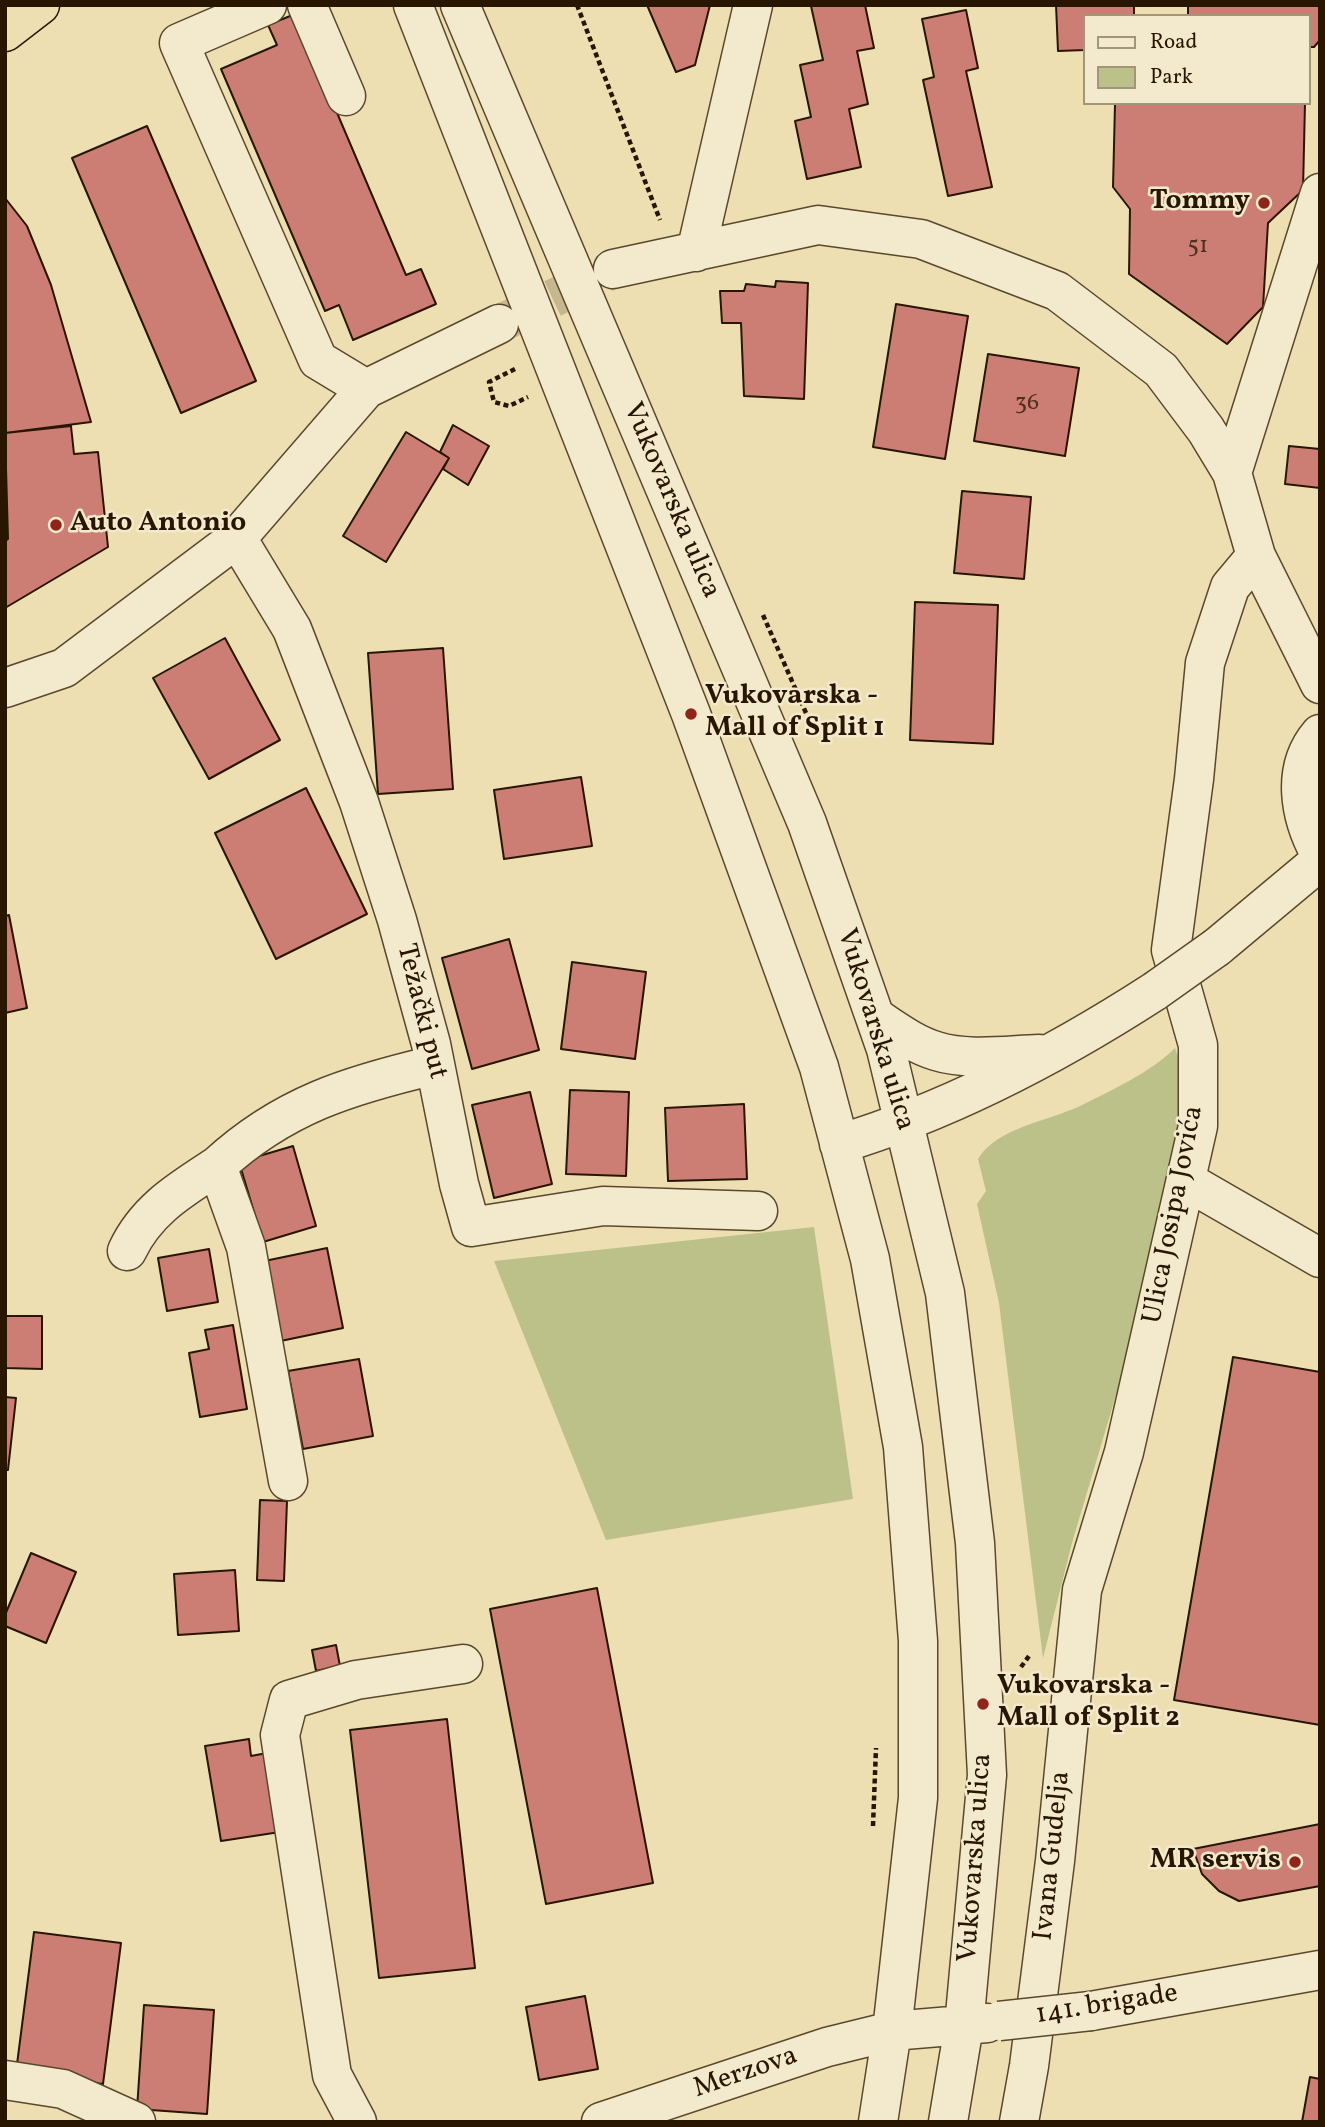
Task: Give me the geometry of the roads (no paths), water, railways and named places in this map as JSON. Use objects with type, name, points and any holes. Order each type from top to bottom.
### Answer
[{"type":"highway","points":[[5,33],[40,5]]},
{"type":"street","points":[[267,5],[179,43],[318,360],[366,389]]},
{"type":"street","points":[[307,5],[346,96]]},
{"type":"street","name":"Vukovarska ulica","points":[[413,5],[691,714],[819,1067],[870,1259],[903,1447],[918,1641],[918,1798],[892,2031],[878,2122]]},
{"type":"street","name":"Vukovarska ulica","points":[[460,5],[807,823],[875,1017],[945,1293],[975,1543],[988,1775],[981,2024],[948,2122]]},
{"type":"street","points":[[685,254],[753,5]]},
{"type":"street","points":[[1232,473],[1320,193]]},
{"type":"street","points":[[613,269],[818,225],[921,239],[1057,291],[1161,370],[1206,430],[1232,473],[1256,556],[1320,684]]},
{"type":"street","points":[[5,688],[64,667],[237,538],[366,389],[499,324]]},
{"type":"street","name":"Težački put","points":[[237,538],[292,629],[324,708],[397,920],[435,1065],[459,1184],[471,1227],[603,1206],[758,1211]]},
{"type":"street","name":"Ulica Josipa Jovića","points":[[1082,1590],[1124,1452],[1188,1182],[1198,1126],[1198,1045],[1171,950],[1172,939],[1194,779],[1205,663],[1230,587],[1256,556]]},
{"type":"street","points":[[1320,734],[1303,769],[1300,801],[1307,831],[1320,855]]},
{"type":"street","points":[[839,1144],[904,1124],[1076,1042],[1217,947],[1320,861]]},
{"type":"street","points":[[875,1017],[910,1040],[938,1052],[963,1055],[1052,1054]]},
{"type":"street","points":[[127,1251],[138,1228],[166,1198],[217,1166],[242,1143],[300,1106],[370,1080],[435,1065]]},
{"type":"street","points":[[217,1166],[246,1247],[288,1481]]},
{"type":"street","points":[[1188,1182],[1320,1258]]},
{"type":"street","name":"Ivana Gudelja","points":[[1018,2122],[1029,2066],[1055,1861],[1082,1590]]},
{"type":"street","points":[[357,2122],[332,2075],[280,1735],[289,1700],[356,1681],[463,1664]]},
{"type":"street","name":"141. brigade","points":[[892,2031],[1091,2011],[1320,1970]]},
{"type":"street","name":"Merzova","points":[[601,2122],[827,2047],[892,2031]]},
{"type":"street","points":[[5,2080],[64,2089],[136,2122]]},
{"type":"tunnel","points":[[501,323],[608,272]]},
{"type":"place","name":"Tommy","points":[[1264,203]]},
{"type":"place","name":"Auto Antonio","points":[[56,525]]},
{"type":"place","name":"Vukovarska - Mall of Split 1","points":[[691,714]]},
{"type":"place","name":"Vukovarska - Mall of Split 2","points":[[983,1704]]},
{"type":"place","name":"MR servis","points":[[1295,1862]]}]
